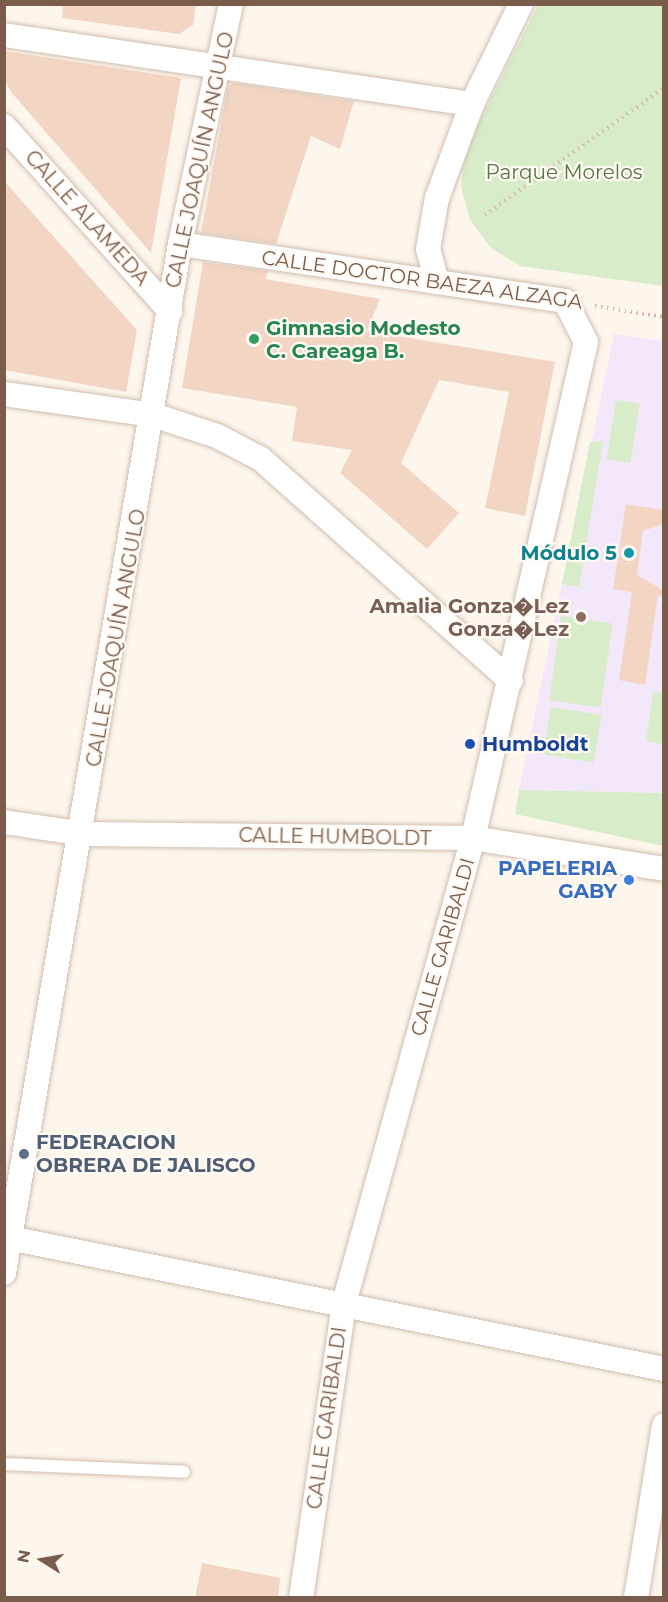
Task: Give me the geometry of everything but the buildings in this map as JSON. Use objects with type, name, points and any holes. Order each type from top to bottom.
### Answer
[{"type":"street","name":"CALLE JOAQUÍN ANGULO","points":[[4,1273],[8,1237],[82,834],[180,244],[220,68],[231,4]]},
{"type":"street","points":[[437,282],[428,249],[436,198],[472,105],[521,4]]},
{"type":"street","points":[[4,35],[472,105]]},
{"type":"street","name":"CALLE ALAMEDA","points":[[4,126],[170,311]]},
{"type":"street","name":"CALLE DOCTOR BAEZA ALZAGA","points":[[180,244],[565,301]]},
{"type":"street","name":"CALLE GARIBALDI","points":[[300,1598],[344,1304],[473,838],[511,681],[586,342],[565,301]]},
{"type":"street","points":[[4,394],[153,415],[217,436],[261,459],[511,681]]},
{"type":"street","name":"CALLE HUMBOLDT","points":[[4,822],[82,834],[473,838],[663,869]]},
{"type":"street","points":[[8,1237],[663,1369]]},
{"type":"street","points":[[636,1598],[663,1425]]},
{"type":"lane","points":[[4,1464],[184,1472]]},
{"type":"path","points":[[485,215],[663,88]]},
{"type":"path","name":"CALLE DOCTOR BAEZA ALZAGA","points":[[565,301],[663,317]]},
{"type":"shaded area","points":[[614,334],[663,341],[663,793],[519,790]]},
{"type":"green space","name":"Parque Morelos","points":[[538,5],[663,5],[663,286],[520,266],[491,248],[470,220],[461,187],[465,150]]},
{"type":"green space","points":[[616,400],[640,404],[630,463],[607,459]]},
{"type":"green space","points":[[603,441],[579,587],[562,584],[590,442]]},
{"type":"green space","points":[[561,616],[612,623],[601,707],[549,700]]},
{"type":"green space","points":[[653,692],[663,693],[663,744],[646,741]]},
{"type":"green space","points":[[551,707],[601,715],[594,762],[543,754]]},
{"type":"green space","points":[[519,790],[663,793],[663,846],[515,814]]},
{"type":"place","name":"Gimnasio Modesto C. Careaga B.","points":[[254,339]]},
{"type":"place","name":"Módulo 5","points":[[629,553]]},
{"type":"place","name":"Amalia Gonza�Lez Gonza�Lez","points":[[581,617]]},
{"type":"place","name":"Humboldt","points":[[470,744]]},
{"type":"place","name":"PAPELERIA GABY","points":[[629,880]]},
{"type":"place","name":"FEDERACION OBRERA DE JALISCO","points":[[24,1154]]}]
